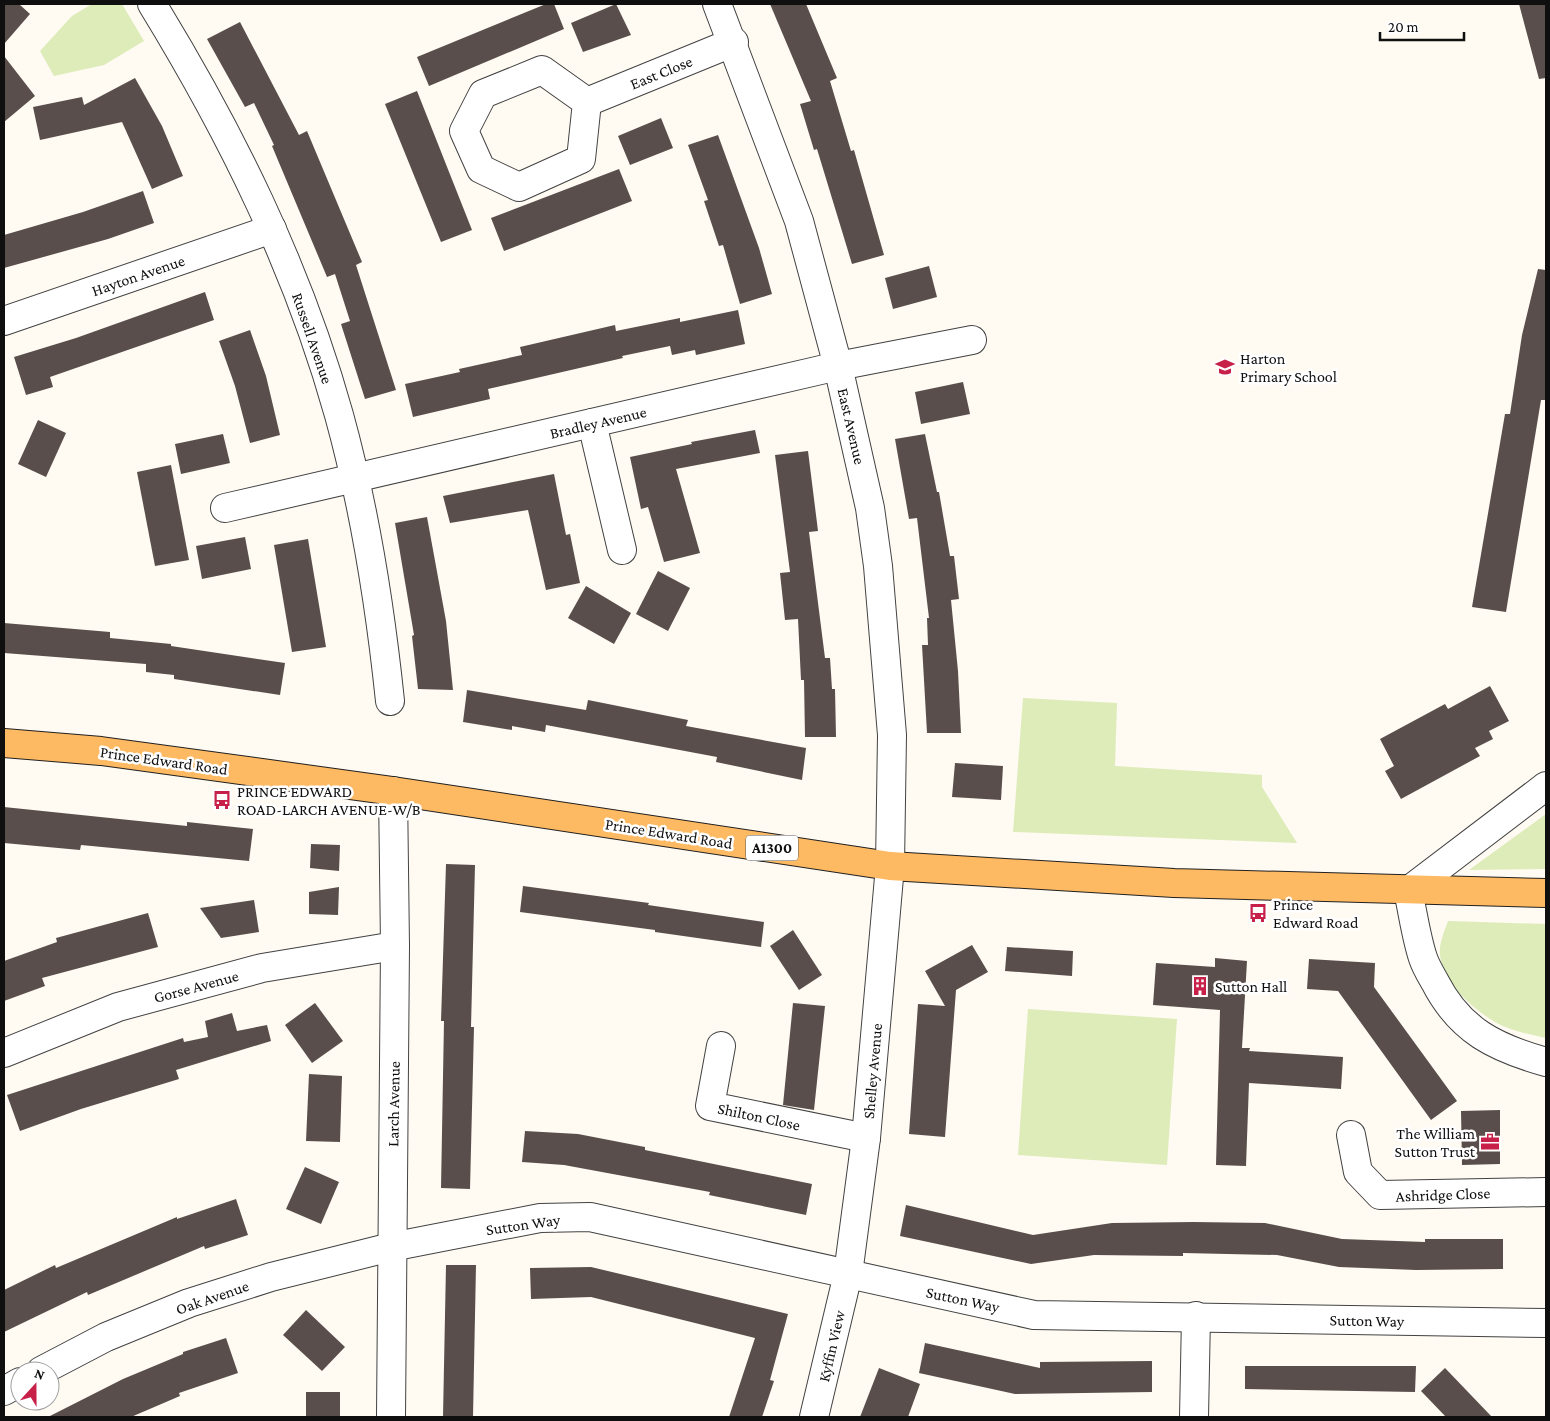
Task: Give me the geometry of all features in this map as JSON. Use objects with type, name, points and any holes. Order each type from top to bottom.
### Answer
[{"type":"main road","name":"Prince Edward Road","points":[[4,743],[101,752],[393,791],[890,866],[1174,883],[1408,891],[1546,893]]},
{"type":"street","name":"Russell Avenue","points":[[152,4],[216,112],[272,229],[319,352],[355,479],[382,627],[390,702]]},
{"type":"street","name":"East Avenue","points":[[717,4],[734,42],[799,221],[838,366],[870,508],[878,566],[892,735],[890,866]]},
{"type":"street","name":"East Close","points":[[588,102],[734,42]]},
{"type":"street","points":[[542,70],[588,102],[581,159],[519,187],[481,169],[464,131],[483,94],[542,70]]},
{"type":"street","name":"Hayton Avenue","points":[[4,321],[272,229]]},
{"type":"street","name":"Bradley Avenue","points":[[225,508],[838,366],[972,340]]},
{"type":"street","points":[[592,423],[622,550]]},
{"type":"street","points":[[1546,786],[1408,891],[1423,959],[1439,990],[1456,1016],[1480,1036],[1510,1052],[1546,1062]]},
{"type":"street","name":"Larch Avenue","points":[[391,1417],[395,946],[393,791]]},
{"type":"street","name":"Shelley Avenue","points":[[848,1274],[866,1138],[890,866]]},
{"type":"street","name":"Gorse Avenue","points":[[4,1053],[118,1007],[253,970],[395,946]]},
{"type":"street","name":"Shilton Close","points":[[721,1046],[710,1106],[866,1138]]},
{"type":"street","name":"Ashridge Close","points":[[1351,1134],[1358,1172],[1380,1195],[1546,1192]]},
{"type":"street","name":"Sutton Way","points":[[391,1247],[540,1218],[590,1217],[1034,1314],[1546,1323]]},
{"type":"street","name":"Oak Avenue","points":[[60,1361],[106,1337],[189,1303],[271,1277],[391,1247]]},
{"type":"street","name":"Kyffin View","points":[[814,1417],[848,1274]]},
{"type":"street","points":[[1194,1417],[1196,1316]]},
{"type":"green space","points":[[92,4],[122,4],[144,41],[104,65],[54,76],[40,51],[72,16]]},
{"type":"green space","points":[[1023,698],[1117,703],[1115,766],[1262,775],[1262,787],[1297,843],[1013,832]]},
{"type":"green space","points":[[1546,814],[1546,869],[1469,870]]},
{"type":"green space","points":[[1448,921],[1546,924],[1546,1038],[1501,1025],[1477,1010],[1452,985],[1442,965],[1440,955],[1443,933]]},
{"type":"green space","points":[[1028,1009],[1177,1019],[1167,1165],[1018,1155]]},
{"type":"building","points":[[4,4],[19,4],[30,14],[4,44]]},
{"type":"building","points":[[546,4],[554,4],[564,29],[429,86],[417,57]]},
{"type":"building","points":[[616,4],[631,35],[583,52],[571,23]]},
{"type":"building","points":[[770,4],[806,4],[837,78],[830,81],[851,151],[854,150],[884,255],[852,264],[817,149],[814,150],[800,104],[811,101]]},
{"type":"building","points":[[1519,4],[1546,4],[1546,78],[1539,79]]},
{"type":"building","points":[[240,22],[299,135],[307,131],[362,262],[356,265],[396,390],[365,399],[341,324],[350,321],[335,274],[327,277],[272,146],[274,145],[254,103],[245,107],[207,39]]},
{"type":"building","points":[[4,56],[35,96],[4,122]]},
{"type":"building","points":[[135,78],[162,126],[183,176],[152,189],[122,122],[40,140],[33,107],[82,97],[84,105]]},
{"type":"building","points":[[417,91],[472,230],[441,242],[385,104]]},
{"type":"building","points":[[661,118],[673,148],[630,165],[618,136]]},
{"type":"building","points":[[718,135],[759,248],[772,294],[740,304],[723,245],[719,246],[704,201],[708,200],[688,145]]},
{"type":"building","points":[[619,169],[632,201],[504,251],[491,218]]},
{"type":"building","points":[[143,191],[154,223],[108,239],[4,268],[4,235],[83,212]]},
{"type":"building","points":[[929,266],[937,297],[893,309],[885,278]]},
{"type":"building","points":[[1538,269],[1546,270],[1546,400],[1541,400],[1506,612],[1472,607],[1505,414],[1510,414],[1522,335]]},
{"type":"building","points":[[205,292],[214,320],[50,377],[53,387],[26,395],[14,357],[76,338]]},
{"type":"building","points":[[738,310],[745,344],[696,355],[695,350],[672,355],[670,346],[622,356],[623,358],[488,389],[490,399],[413,417],[405,384],[460,372],[459,369],[522,355],[520,347],[615,325],[616,331],[680,318],[680,322]]},
{"type":"building","points":[[250,330],[266,376],[280,435],[250,443],[235,386],[219,341]]},
{"type":"building","points":[[963,382],[970,414],[921,424],[915,392]]},
{"type":"building","points":[[38,420],[66,433],[46,477],[18,464]]},
{"type":"building","points":[[755,430],[760,453],[676,469],[700,553],[664,562],[648,507],[641,509],[630,457],[692,444],[691,442]]},
{"type":"building","points":[[223,434],[230,463],[181,474],[175,444]]},
{"type":"building","points":[[925,434],[937,492],[939,492],[950,556],[954,556],[959,599],[951,600],[958,671],[961,733],[927,733],[922,645],[928,645],[927,618],[929,618],[917,518],[909,519],[895,439]]},
{"type":"building","points":[[808,451],[818,531],[809,532],[825,658],[830,658],[832,689],[835,689],[836,737],[805,737],[804,680],[801,680],[798,619],[785,620],[780,573],[790,572],[775,455]]},
{"type":"building","points":[[171,465],[189,560],[155,566],[137,472]]},
{"type":"building","points":[[554,474],[566,535],[570,534],[580,583],[546,590],[528,510],[450,523],[443,496]]},
{"type":"building","points":[[427,517],[446,621],[453,690],[418,689],[412,636],[414,635],[395,523]]},
{"type":"building","points":[[245,537],[251,569],[202,579],[196,546]]},
{"type":"building","points":[[308,539],[326,647],[292,652],[274,545]]},
{"type":"building","points":[[658,571],[690,588],[668,631],[636,614]]},
{"type":"building","points":[[586,586],[631,613],[614,644],[568,618]]},
{"type":"building","points":[[4,623],[110,632],[110,638],[171,644],[171,646],[285,663],[280,695],[174,679],[174,675],[146,672],[146,664],[4,653]]},
{"type":"building","points":[[1490,686],[1509,721],[1489,731],[1493,739],[1475,748],[1480,756],[1401,799],[1385,771],[1394,766],[1380,739],[1445,704],[1448,709]]},
{"type":"building","points":[[467,690],[586,710],[588,700],[688,720],[686,726],[806,748],[802,780],[716,762],[717,757],[546,725],[545,732],[512,726],[512,730],[463,722]]},
{"type":"building","points":[[955,763],[1003,766],[1001,800],[952,797]]},
{"type":"building","points":[[4,807],[187,826],[187,822],[253,829],[249,861],[81,845],[80,850],[4,843]]},
{"type":"building","points":[[311,844],[340,845],[339,871],[310,868]]},
{"type":"building","points":[[446,864],[475,865],[470,1189],[441,1188],[444,1021],[441,1021]]},
{"type":"building","points":[[523,886],[649,903],[648,905],[764,922],[761,947],[655,932],[655,930],[520,912]]},
{"type":"building","points":[[339,887],[338,915],[309,914],[309,892]]},
{"type":"building","points":[[254,900],[259,932],[221,938],[200,908]]},
{"type":"building","points":[[148,913],[158,947],[42,978],[45,986],[4,1001],[4,961],[57,942],[56,938]]},
{"type":"building","points":[[793,930],[822,975],[799,990],[770,946]]},
{"type":"building","points":[[972,945],[988,972],[956,990],[945,1137],[909,1134],[918,1004],[945,1006],[925,971]]},
{"type":"building","points":[[1007,947],[1073,951],[1072,976],[1005,971]]},
{"type":"building","points":[[1215,958],[1247,961],[1242,1048],[1250,1048],[1249,1051],[1343,1057],[1341,1089],[1249,1083],[1246,1166],[1216,1165],[1220,1010],[1153,1005],[1156,963],[1215,967]]},
{"type":"building","points":[[1309,959],[1375,963],[1374,987],[1457,1101],[1431,1120],[1338,991],[1307,989]]},
{"type":"building","points":[[315,1003],[343,1041],[312,1063],[285,1025]]},
{"type":"building","points":[[793,1003],[825,1006],[814,1110],[783,1105]]},
{"type":"building","points":[[232,1013],[237,1031],[267,1025],[271,1041],[176,1070],[179,1079],[81,1109],[20,1131],[7,1095],[183,1038],[184,1042],[208,1037],[205,1021]]},
{"type":"building","points":[[309,1074],[342,1076],[340,1142],[306,1141]]},
{"type":"building","points":[[1500,1110],[1500,1164],[1462,1165],[1461,1111]]},
{"type":"building","points":[[525,1131],[578,1134],[645,1147],[645,1150],[812,1184],[806,1215],[709,1195],[710,1192],[564,1165],[522,1162]]},
{"type":"building","points":[[305,1167],[339,1182],[321,1224],[286,1209]]},
{"type":"building","points":[[236,1199],[248,1235],[205,1249],[204,1246],[88,1295],[87,1292],[4,1332],[4,1290],[55,1265],[56,1268],[177,1217],[177,1219]]},
{"type":"building","points":[[906,1205],[1033,1235],[1112,1223],[1194,1222],[1265,1223],[1342,1239],[1425,1242],[1425,1239],[1503,1239],[1503,1269],[1416,1270],[1339,1267],[1277,1255],[1183,1253],[1183,1256],[1094,1255],[1031,1264],[900,1236]]},
{"type":"building","points":[[446,1265],[476,1265],[473,1417],[443,1417]]},
{"type":"building","points":[[591,1267],[788,1314],[770,1380],[774,1381],[762,1417],[729,1417],[755,1338],[591,1297],[531,1299],[530,1268]]},
{"type":"building","points":[[306,1310],[345,1347],[322,1371],[283,1335]]},
{"type":"building","points":[[226,1338],[238,1373],[179,1393],[180,1396],[131,1417],[48,1417],[123,1379],[183,1354],[183,1352]]},
{"type":"building","points":[[925,1343],[1040,1368],[1040,1362],[1152,1361],[1152,1392],[1015,1394],[919,1373]]},
{"type":"building","points":[[1245,1366],[1416,1366],[1415,1392],[1245,1389]]},
{"type":"building","points":[[879,1368],[920,1384],[908,1417],[860,1417]]},
{"type":"building","points":[[1445,1368],[1492,1417],[1446,1417],[1421,1391]]},
{"type":"building","points":[[306,1392],[340,1392],[340,1417],[306,1417]]},
{"type":"place","name":"Harton Primary School","points":[[1225,367]]},
{"type":"place","name":"PRINCE EDWARD ROAD-LARCH AVENUE-W/B","points":[[222,800]]},
{"type":"place","name":"Prince Edward Road","points":[[1258,913]]},
{"type":"place","name":"Sutton Hall","points":[[1200,986]]},
{"type":"place","name":"The William Sutton Trust","points":[[1490,1142]]}]
